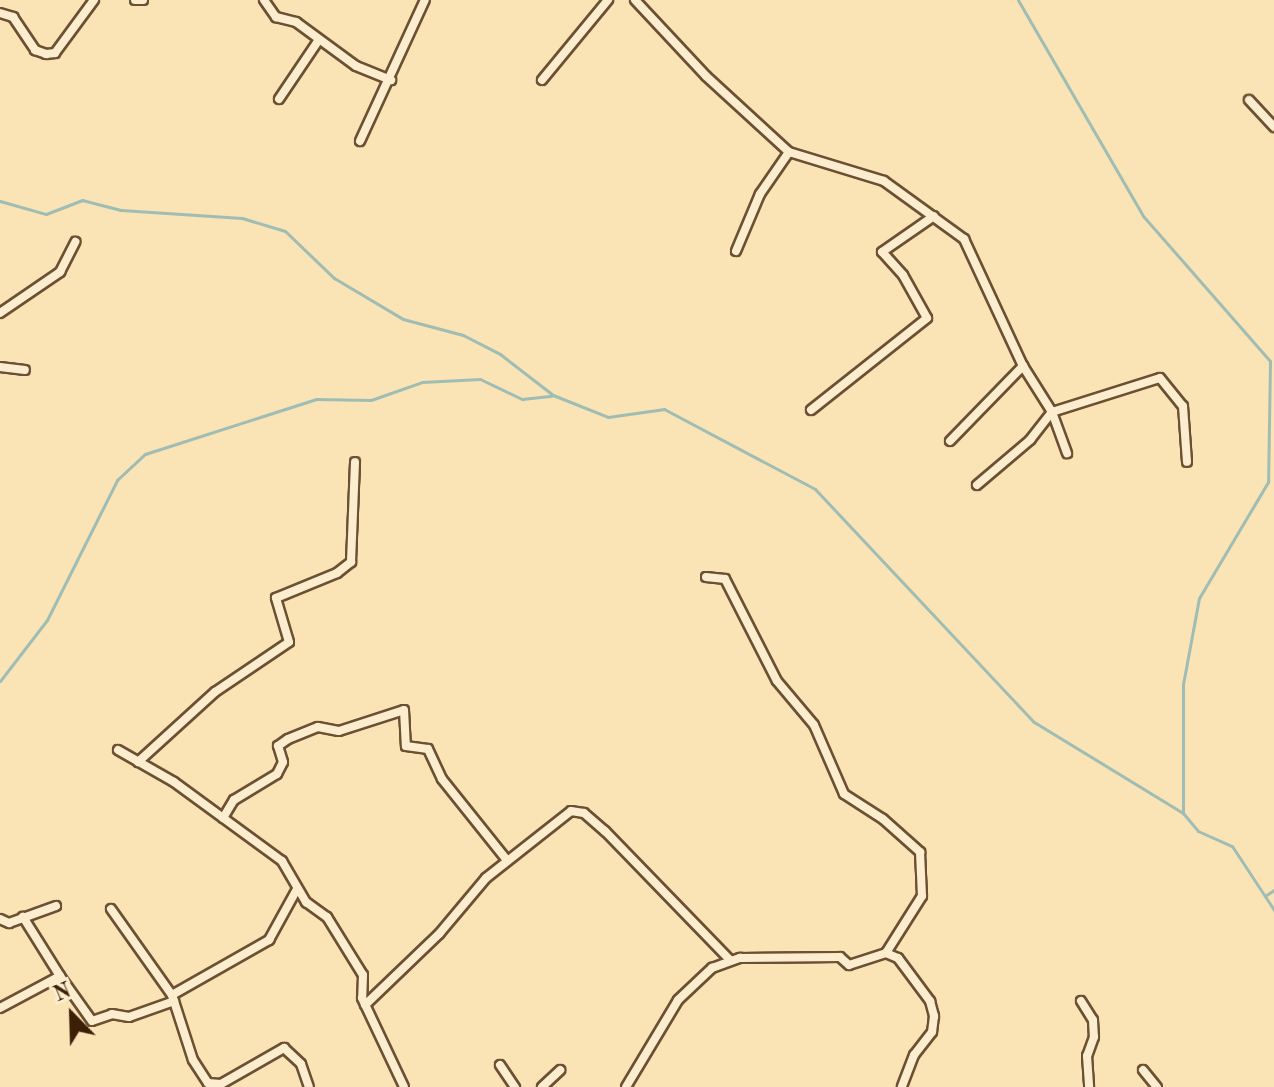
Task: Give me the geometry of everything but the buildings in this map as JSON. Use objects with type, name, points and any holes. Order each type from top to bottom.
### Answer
[{"type":"street","points":[[0,13],[13,17],[35,50],[55,53],[94,0]]},
{"type":"street","points":[[135,0],[143,0]]},
{"type":"street","points":[[264,0],[276,17],[296,22],[318,41],[391,80]]},
{"type":"street","points":[[360,141],[391,80],[425,0]]},
{"type":"street","points":[[542,80],[608,0]]},
{"type":"street","points":[[635,0],[706,76],[789,152],[884,181],[964,239],[1023,366],[1052,412],[1067,453]]},
{"type":"street","points":[[279,99],[318,41]]},
{"type":"street","points":[[1249,100],[1274,127]]},
{"type":"street","points":[[736,251],[760,194],[789,152]]},
{"type":"street","points":[[811,410],[927,318],[903,275],[882,252],[934,216]]},
{"type":"street","points":[[0,313],[60,272],[75,242]]},
{"type":"street","points":[[950,441],[1023,366]]},
{"type":"street","points":[[0,367],[25,370]]},
{"type":"street","points":[[977,485],[1030,440],[1052,412],[1160,378],[1183,406],[1187,462]]},
{"type":"street","points":[[138,762],[215,692],[289,642],[276,598],[337,573],[351,562],[355,462]]},
{"type":"street","points":[[626,1087],[678,1000],[712,968],[730,960],[840,957],[849,965],[886,953],[922,896],[920,852],[883,819],[844,794],[814,725],[777,681],[725,579],[706,577]]},
{"type":"street","points":[[223,818],[234,800],[277,774],[283,762],[278,746],[288,739],[318,727],[339,731],[404,710],[406,746],[428,749],[448,787],[507,860]]},
{"type":"street","points":[[118,750],[223,818],[282,861],[297,889],[327,917],[363,975],[365,1005],[404,1087]]},
{"type":"street","points":[[365,1005],[405,970],[507,860],[571,811],[584,813],[730,960]]},
{"type":"street","points":[[23,917],[92,1021],[112,1014],[129,1017],[173,998],[269,940],[297,889]]},
{"type":"street","points":[[0,919],[9,923],[56,906]]},
{"type":"street","points":[[111,909],[173,998],[193,1060],[208,1083],[221,1084],[284,1048],[301,1064],[309,1087]]},
{"type":"street","points":[[886,953],[898,958],[930,1001],[934,1016],[932,1032],[914,1055],[902,1087]]},
{"type":"street","points":[[0,1008],[60,976]]},
{"type":"street","points":[[1081,1001],[1093,1020],[1087,1056],[1089,1087]]},
{"type":"street","points":[[500,1065],[515,1087]]},
{"type":"street","points":[[542,1087],[560,1070]]},
{"type":"street","points":[[1143,1070],[1157,1087]]},
{"type":"waterway","points":[[1018,0],[1144,217],[1270,361],[1268,482],[1199,598],[1183,684],[1183,813]]},
{"type":"waterway","points":[[0,201],[46,214],[82,200],[121,210],[242,218],[285,231],[334,278],[403,319],[463,335],[500,354],[553,395],[608,417],[664,409],[815,489],[1034,722],[1183,813],[1198,831],[1232,846],[1274,910]]},
{"type":"waterway","points":[[0,681],[47,620],[117,480],[145,454],[316,399],[371,400],[422,382],[480,379],[522,399],[552,396]]},
{"type":"waterway","points":[[1265,896],[1274,890]]}]
